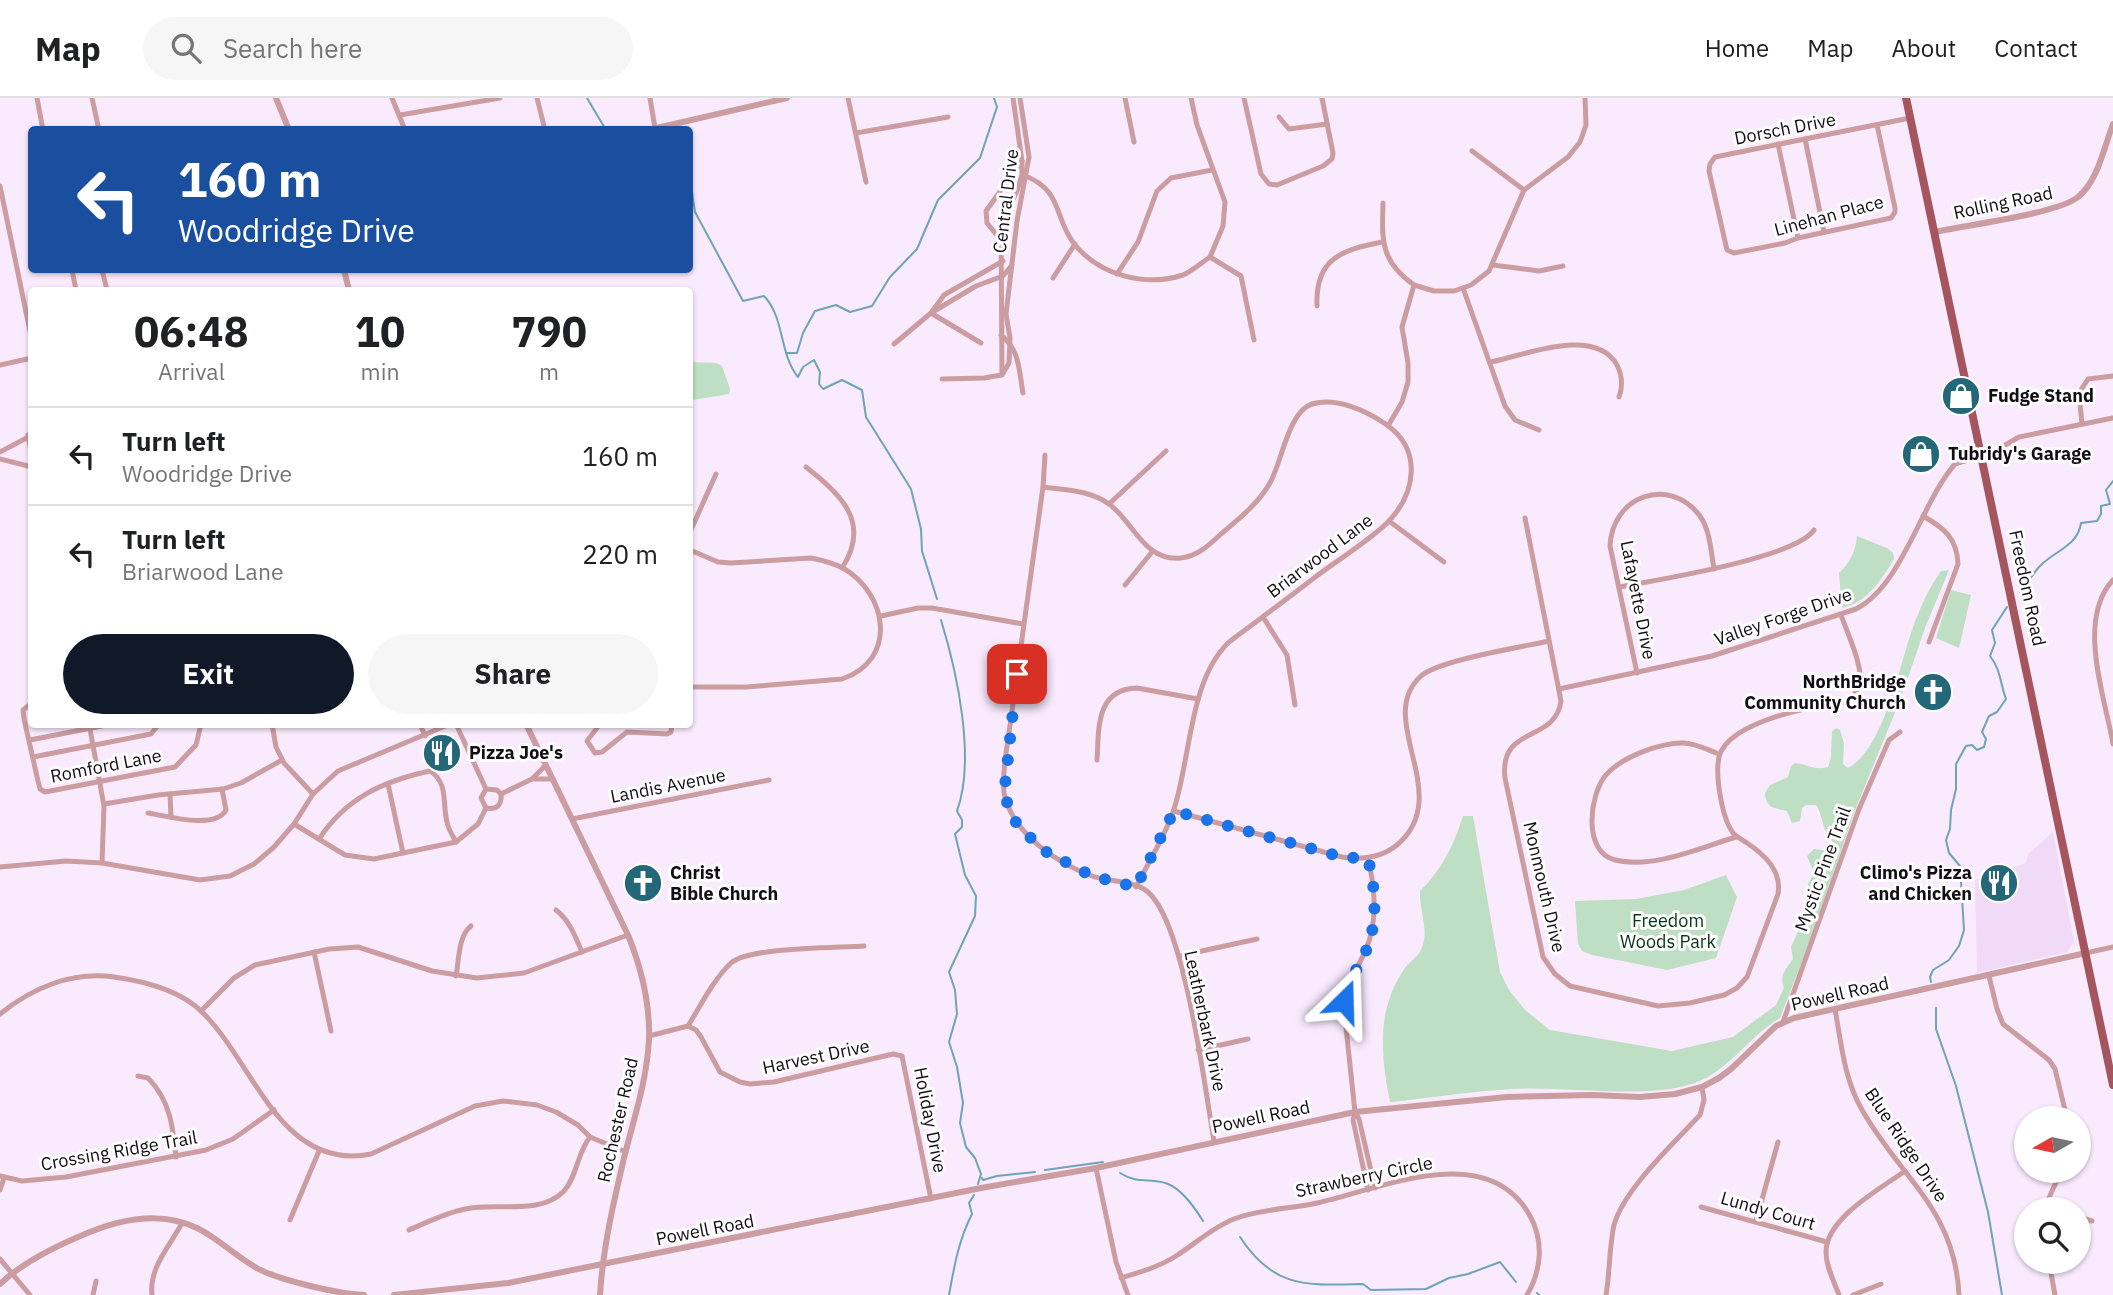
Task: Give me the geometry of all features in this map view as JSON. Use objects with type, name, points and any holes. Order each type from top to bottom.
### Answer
[{"type":"main road","name":"Freedom Road","points":[[1906,98],[2113,1084]]},
{"type":"street","points":[[37,98],[42,126]]},
{"type":"street","points":[[92,98],[98,126]]},
{"type":"street","points":[[276,98],[287,126]]},
{"type":"street","points":[[393,98],[404,126]]},
{"type":"street","points":[[400,115],[500,98]]},
{"type":"street","points":[[537,98],[544,126]]},
{"type":"street","points":[[650,98],[651,126]]},
{"type":"street","points":[[662,126],[753,101],[787,98]]},
{"type":"street","points":[[848,98],[866,183]]},
{"type":"street","name":"Central Drive","points":[[1002,375],[1001,225],[1023,176],[1013,98]]},
{"type":"street","name":"Central Drive","points":[[1020,98],[1029,149],[1023,176],[1005,319],[1017,355],[1023,393]]},
{"type":"street","points":[[1125,98],[1134,142]]},
{"type":"street","points":[[1023,176],[1041,181],[1054,200],[1074,244],[1093,260],[1117,274],[1149,282],[1185,274],[1210,257],[1223,226],[1225,202],[1197,125],[1191,98]]},
{"type":"street","points":[[1244,98],[1261,174],[1269,184],[1285,183],[1329,163],[1333,153],[1322,98]]},
{"type":"street","points":[[1383,202],[1382,242],[1398,273],[1424,290],[1443,292],[1463,288],[1484,277],[1493,265],[1524,190],[1568,157],[1580,142],[1586,125],[1585,98]]},
{"type":"street","points":[[856,133],[948,117]]},
{"type":"street","points":[[1279,117],[1289,129],[1327,124]]},
{"type":"street","name":"Dorsch Drive","points":[[1725,246],[1709,171],[1715,157],[1910,118]]},
{"type":"street","name":"Rolling Road","points":[[1935,232],[2052,208],[2078,197],[2094,175],[2113,124]]},
{"type":"street","name":"Linehan Place","points":[[1725,246],[1734,253],[1891,218],[1895,212],[1877,125]]},
{"type":"street","points":[[1805,139],[1824,232]]},
{"type":"street","points":[[1778,144],[1798,238]]},
{"type":"street","points":[[1472,150],[1524,190]]},
{"type":"street","name":"Central Drive","points":[[1001,243],[988,223],[986,211],[1023,161]]},
{"type":"street","points":[[1117,274],[1138,242],[1157,191],[1171,178],[1212,170]]},
{"type":"street","points":[[0,186],[28,322]]},
{"type":"street","points":[[1001,243],[1016,237]]},
{"type":"street","points":[[1317,306],[1318,283],[1325,267],[1334,258],[1359,247],[1382,242]]},
{"type":"street","points":[[1053,278],[1074,244]]},
{"type":"street","points":[[1210,257],[1241,276],[1254,340]]},
{"type":"street","name":"Central Drive","points":[[931,313],[944,295],[1003,261]]},
{"type":"street","name":"Central Drive","points":[[894,344],[931,313],[976,286],[1003,276],[1013,265]]},
{"type":"street","points":[[1493,265],[1539,271],[1563,265]]},
{"type":"street","points":[[1388,426],[1402,402],[1408,382],[1402,327],[1414,285]]},
{"type":"street","points":[[1463,288],[1497,387],[1510,414],[1521,423],[1539,430]]},
{"type":"street","points":[[931,313],[981,343]]},
{"type":"street","points":[[1001,335],[1011,342]]},
{"type":"street","name":"Central Drive","points":[[1002,375],[1009,363],[1011,342]]},
{"type":"street","points":[[1490,362],[1569,345],[1594,346],[1604,351],[1618,367],[1622,382],[1619,397]]},
{"type":"street","points":[[0,365],[28,359]]},
{"type":"street","points":[[942,379],[984,379],[1002,375]]},
{"type":"street","points":[[2082,424],[2080,393],[2088,379],[2113,376]]},
{"type":"street","name":"Briarwood Lane","points":[[1136,887],[1174,811],[1202,681],[1217,654],[1229,642],[1389,522],[1408,492],[1413,468],[1408,449],[1388,426],[1362,411],[1322,402],[1306,407],[1294,419],[1283,453],[1266,489],[1243,516],[1192,556],[1167,558],[1152,552]]},
{"type":"street","name":"Valley Forge Drive","points":[[1559,689],[1712,656],[1841,615],[1863,605],[1886,582],[1955,464],[1982,456],[2019,437],[2113,418]]},
{"type":"street","points":[[0,452],[28,436]]},
{"type":"street","points":[[1109,504],[1166,451]]},
{"type":"street","name":"Leatherbark Drive","points":[[1045,455],[1004,795],[1015,821],[1041,849],[1092,876],[1148,892],[1164,916],[1179,956],[1214,1141]]},
{"type":"street","points":[[0,459],[28,466]]},
{"type":"street","points":[[806,467],[834,489],[852,517],[853,541],[842,568]]},
{"type":"street","points":[[693,525],[716,474]]},
{"type":"street","points":[[1043,487],[1084,492],[1109,504],[1152,552],[1125,585]]},
{"type":"street","name":"Lafayette Drive","points":[[1637,673],[1610,546],[1612,530],[1624,509],[1644,497],[1660,495],[1676,498],[1695,510],[1706,526],[1714,569]]},
{"type":"street","points":[[1923,516],[1950,534],[1958,564],[1929,642]]},
{"type":"street","name":"Monmouth Drive","points":[[1525,518],[1559,689],[1559,709],[1552,722],[1514,744],[1506,754],[1504,769],[1541,948],[1549,967],[1561,981],[1580,989],[1666,1007],[1715,998],[1737,988],[1751,967],[1780,884],[1774,867],[1754,848],[1736,837]]},
{"type":"street","points":[[1389,522],[1444,562]]},
{"type":"street","points":[[1619,587],[1740,563],[1804,541],[1814,530]]},
{"type":"street","points":[[693,551],[718,562],[811,558],[842,568],[862,585],[881,616],[879,647],[863,670],[854,675],[842,679],[747,687],[693,687]]},
{"type":"street","points":[[2113,580],[2102,595],[2094,648],[2113,744]]},
{"type":"street","points":[[881,616],[918,608],[932,608],[1023,624]]},
{"type":"street","points":[[1719,754],[1681,743],[1644,752],[1617,765],[1605,776],[1595,797],[1591,815],[1595,838],[1601,852],[1616,860],[1660,859],[1736,837],[1729,826],[1723,805],[1718,776],[1719,754],[1734,735],[1747,728],[1805,709],[1836,704],[1854,695],[1860,684],[1860,672],[1841,615]]},
{"type":"street","points":[[1264,617],[1287,655],[1295,705]]},
{"type":"street","points":[[1174,811],[1342,857],[1368,859],[1395,846],[1407,834],[1419,810],[1420,792],[1405,709],[1416,682],[1436,666],[1549,641]]},
{"type":"street","points":[[1097,760],[1101,714],[1112,696],[1128,688],[1137,688],[1198,699]]},
{"type":"street","name":"Romford Lane","points":[[28,704],[23,710],[40,789],[45,792],[175,767],[196,745],[200,728]]},
{"type":"street","points":[[30,740],[94,728]]},
{"type":"street","points":[[33,757],[151,734],[156,728]]},
{"type":"street","points":[[273,728],[276,747],[282,760],[313,794]]},
{"type":"street","points":[[422,728],[425,736]]},
{"type":"street","points":[[0,867],[66,861],[102,863],[200,880],[230,876],[254,864],[274,847],[294,824],[313,794],[338,771],[444,728]]},
{"type":"street","points":[[455,728],[486,789]]},
{"type":"street","name":"Rochester Road","points":[[528,728],[628,935],[644,986],[649,1036],[644,1084],[626,1152],[602,1265],[600,1295]]},
{"type":"street","points":[[597,728],[587,741],[595,753],[603,752],[627,732],[667,733],[671,732],[672,728]]},
{"type":"street","points":[[625,728],[627,732]]},
{"type":"street","points":[[90,729],[104,804],[102,863]]},
{"type":"street","name":"Mystic Pine Trail","points":[[1783,1022],[1863,800],[1889,740],[1899,733]]},
{"type":"street","points":[[104,804],[222,789],[241,783],[282,760]]},
{"type":"street","points":[[501,794],[532,779],[545,765]]},
{"type":"street","points":[[319,839],[329,824],[349,804],[388,784],[430,771],[438,776],[445,793],[447,823],[456,842]]},
{"type":"street","points":[[532,779],[552,779]]},
{"type":"street","name":"Landis Avenue","points":[[572,819],[769,780]]},
{"type":"street","points":[[388,784],[403,853]]},
{"type":"street","points":[[148,813],[190,821],[220,817],[226,810],[222,789]]},
{"type":"street","points":[[486,789],[497,790],[501,794],[502,801],[492,809],[486,807],[481,798],[486,789]]},
{"type":"street","points":[[170,794],[172,817]]},
{"type":"street","points":[[294,824],[345,855],[374,859],[456,842],[478,824],[486,807]]},
{"type":"street","points":[[1368,859],[1373,886],[1371,931],[1368,946],[1348,986],[1344,1001],[1355,1112],[1359,1119],[1372,1189]]},
{"type":"street","points":[[556,910],[571,927],[582,952]]},
{"type":"street","points":[[456,976],[462,938],[471,926]]},
{"type":"street","points":[[201,1011],[244,970],[272,960],[314,952],[358,947],[456,976],[477,978],[512,975],[628,935]]},
{"type":"street","points":[[1179,956],[1257,939]]},
{"type":"street","points":[[649,1036],[688,1026],[721,974],[733,961],[751,954],[864,946]]},
{"type":"street","name":"Powell Road","points":[[394,1295],[508,1283],[1096,1168],[1355,1112],[1507,1097],[1593,1094],[1654,1097],[1675,1094],[1702,1087],[1731,1069],[1783,1022],[2113,947]]},
{"type":"street","points":[[314,952],[331,1031]]},
{"type":"street","points":[[0,1014],[37,990],[64,980],[97,975],[148,984],[170,992],[201,1011],[237,1056],[274,1110],[294,1133],[319,1151],[357,1157],[370,1154],[475,1106],[503,1101],[528,1104],[556,1112],[578,1125],[590,1138],[626,1152]]},
{"type":"street","points":[[1989,975],[2003,1024],[2049,1060],[2056,1069],[2064,1106]]},
{"type":"street","name":"Blue Ridge Drive","points":[[1835,1009],[1853,1093],[1868,1119],[1945,1229],[1955,1259],[1959,1295]]},
{"type":"street","name":"Harvest Drive","points":[[688,1026],[696,1030],[720,1072],[750,1084],[774,1082],[893,1054]]},
{"type":"street","points":[[1198,1051],[1248,1039]]},
{"type":"street","name":"Holiday Drive","points":[[893,1054],[902,1056],[904,1060],[931,1199]]},
{"type":"street","points":[[138,1076],[148,1078],[164,1097],[169,1109],[176,1157]]},
{"type":"street","points":[[1606,1295],[1614,1228],[1619,1213],[1630,1194],[1700,1115],[1704,1100],[1702,1087]]},
{"type":"street","name":"Crossing Ridge Trail","points":[[2,1177],[22,1181],[66,1177],[176,1157],[220,1146],[274,1110]]},
{"type":"street","points":[[409,1230],[444,1214],[465,1209],[492,1205],[534,1205],[551,1201],[568,1187],[580,1152],[590,1138]]},
{"type":"street","points":[[1756,1221],[1777,1142]]},
{"type":"street","points":[[290,1220],[319,1151]]},
{"type":"street","points":[[1096,1168],[1116,1262],[1128,1295]]},
{"type":"street","points":[[1839,1295],[1827,1260],[1827,1242],[1843,1217],[1905,1171]]},
{"type":"street","name":"Strawberry Circle","points":[[1121,1278],[1157,1266],[1233,1219],[1252,1213],[1317,1203],[1430,1176],[1472,1174],[1509,1190],[1524,1206],[1539,1239],[1539,1263],[1527,1295]]},
{"type":"street","points":[[0,1190],[2,1177]]},
{"type":"street","name":"Lundy Court","points":[[1701,1207],[1827,1242]]},
{"type":"street","points":[[0,1284],[11,1273],[59,1245],[117,1222],[152,1217],[195,1227],[258,1269],[316,1287],[364,1295]]},
{"type":"street","points":[[152,1295],[157,1266],[182,1223]]},
{"type":"street","points":[[0,1259],[30,1295]]},
{"type":"street","points":[[2051,1274],[2055,1295]]},
{"type":"street","points":[[93,1295],[96,1281]]},
{"type":"street","points":[[1853,1295],[1881,1284]]},
{"type":"shaded area","points":[[2053,832],[2074,942],[2067,952],[1977,973],[1975,880],[2026,863],[2028,854]]},
{"type":"green space","points":[[693,362],[716,363],[722,366],[730,389],[729,394],[693,400]]},
{"type":"green space","points":[[1857,536],[1887,548],[1893,553],[1894,559],[1879,582],[1866,595],[1842,608],[1839,573],[1852,556]]},
{"type":"green space","points":[[1949,570],[1855,810],[1780,1018],[1719,1070],[1695,1083],[1675,1088],[1630,1092],[1513,1089],[1390,1102],[1383,1051],[1388,1002],[1403,971],[1424,943],[1420,891],[1446,856],[1463,816],[1473,816],[1500,972],[1509,990],[1525,1010],[1550,1030],[1672,1051],[1733,1037],[1776,1005],[1784,988],[1784,972],[1793,959],[1791,947],[1802,923],[1801,912],[1805,911],[1810,896],[1808,884],[1814,873],[1807,856],[1814,849],[1829,851],[1833,848],[1833,842],[1826,833],[1816,805],[1802,808],[1800,821],[1792,823],[1787,811],[1775,808],[1767,802],[1765,793],[1770,785],[1788,777],[1791,766],[1795,763],[1814,768],[1828,767],[1832,731],[1836,728],[1840,730],[1844,743],[1843,764],[1848,768],[1869,747],[1892,697],[1925,598],[1941,571]]},
{"type":"green space","points":[[1951,590],[1971,595],[1959,648],[1936,638]]},
{"type":"green space","name":"Freedom Woods Park","points":[[1726,875],[1737,897],[1716,958],[1667,970],[1592,955],[1582,951],[1578,944],[1575,901],[1636,899],[1684,890]]},
{"type":"waterway","points":[[587,98],[604,126]]},
{"type":"waterway","points":[[786,353],[797,353],[803,333],[815,311],[836,305],[850,312],[872,306],[890,277],[917,249],[938,200],[980,158],[997,107],[994,98]]},
{"type":"waterway","points":[[693,199],[695,212],[743,301],[764,296],[771,305],[788,358],[798,377],[803,367],[814,360],[820,372],[819,384],[823,389],[842,380],[862,390],[866,417],[911,489],[921,529],[922,551],[937,599]]},
{"type":"waterway","points":[[2020,593],[2034,572],[2070,543],[2079,531],[2081,523],[2097,521],[2101,506],[2110,504],[2106,490],[2113,481]]},
{"type":"waterway","points":[[1931,982],[1933,970],[1949,960],[1959,946],[1964,930],[1960,866],[1949,853],[1946,840],[1956,789],[1956,764],[1966,746],[1972,745],[1977,750],[1984,747],[1986,739],[1982,732],[1989,716],[1997,712],[2006,699],[1990,656],[1995,643],[1992,630],[2007,607]]},
{"type":"waterway","points":[[941,620],[953,664],[965,741],[965,767],[957,811],[962,827],[955,834],[965,875],[976,896],[975,916],[949,972],[955,990],[957,1014],[949,1042],[957,1067],[963,1103],[960,1123],[966,1147],[975,1158],[981,1174],[978,1184]]},
{"type":"waterway","points":[[1936,1008],[1936,1029],[1956,1086],[1988,1212],[2002,1295]]},
{"type":"waterway","points":[[1045,1170],[1103,1162]]},
{"type":"waterway","points":[[982,1178],[1035,1172]]},
{"type":"waterway","points":[[1120,1173],[1133,1179],[1162,1182],[1179,1190],[1203,1221]]},
{"type":"waterway","points":[[949,1295],[960,1243],[972,1214],[969,1203],[974,1195]]},
{"type":"waterway","points":[[1240,1237],[1253,1254],[1279,1275],[1308,1283],[1363,1284],[1371,1290],[1426,1289],[1449,1278],[1500,1262],[1516,1282]]},
{"type":"place","name":"Fudge Stand","points":[[1961,396]]},
{"type":"place","name":"Tubridy's Garage","points":[[1921,454]]},
{"type":"place","name":"NorthBridge Community Church","points":[[1933,692]]},
{"type":"place","name":"Pizza Joe's","points":[[442,753]]},
{"type":"place","name":"Christ Bible Church","points":[[643,883]]},
{"type":"place","name":"Climo's Pizza and Chicken","points":[[1999,883]]},
{"type":"route","points":[[1017,674],[1004,795],[1015,821],[1041,849],[1092,876],[1136,887],[1174,811],[1342,857],[1368,859],[1373,877],[1371,931],[1368,946],[1348,986],[1344,1001]]}]
